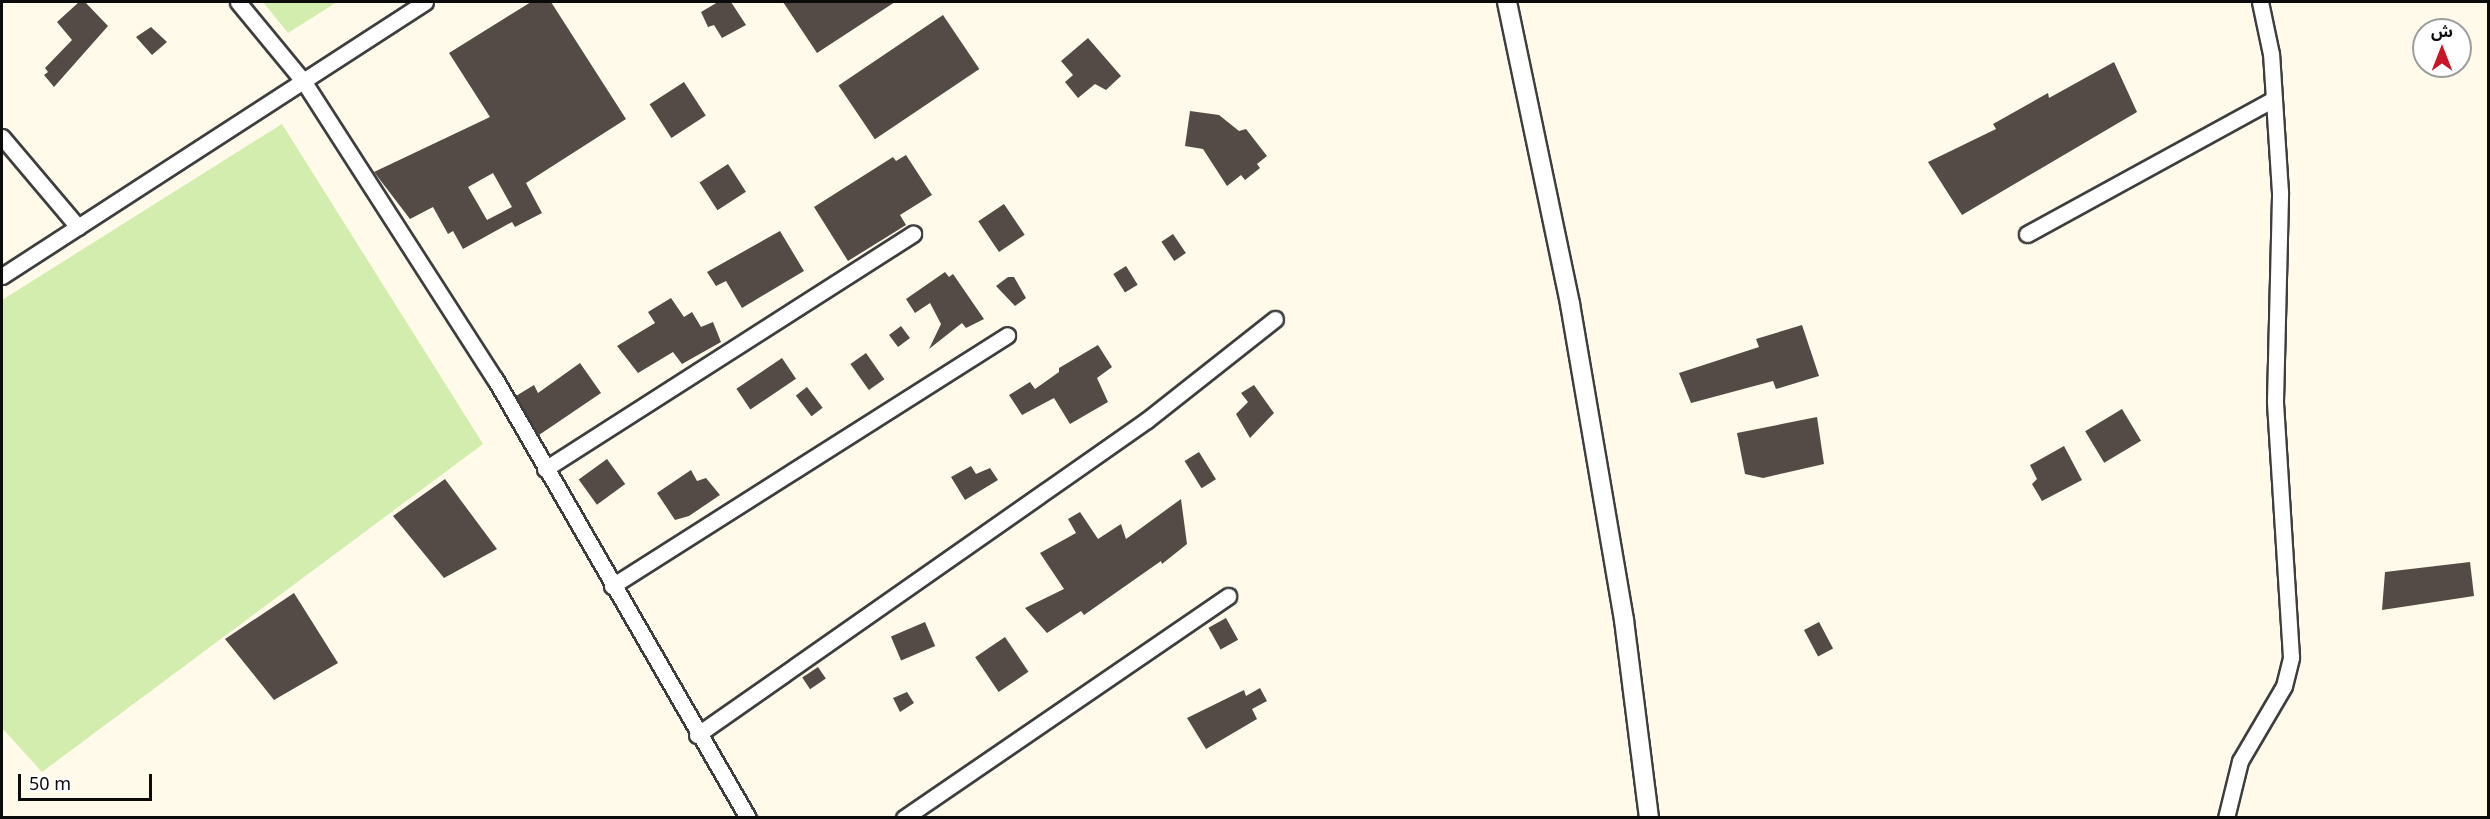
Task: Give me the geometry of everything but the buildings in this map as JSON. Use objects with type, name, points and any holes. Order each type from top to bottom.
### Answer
[{"type":"street","points":[[237,2],[304,82],[495,379],[697,735],[748,818]]},
{"type":"street","points":[[2,276],[425,2]]},
{"type":"street","points":[[1507,2],[1570,304],[1624,620],[1649,818]]},
{"type":"street","points":[[2226,818],[2240,761],[2283,686],[2291,657],[2275,401],[2280,192],[2271,54],[2260,2]]},
{"type":"street","points":[[2027,234],[2274,99]]},
{"type":"street","points":[[2,137],[78,227]]},
{"type":"street","points":[[545,469],[913,234]]},
{"type":"street","points":[[697,735],[1147,420],[1275,319]]},
{"type":"street","points":[[612,586],[1007,335]]},
{"type":"street","points":[[904,818],[1228,596]]},
{"type":"green space","points":[[263,2],[337,2],[288,33]]},
{"type":"green space","points":[[282,124],[483,444],[42,772],[2,728],[2,300]]}]
